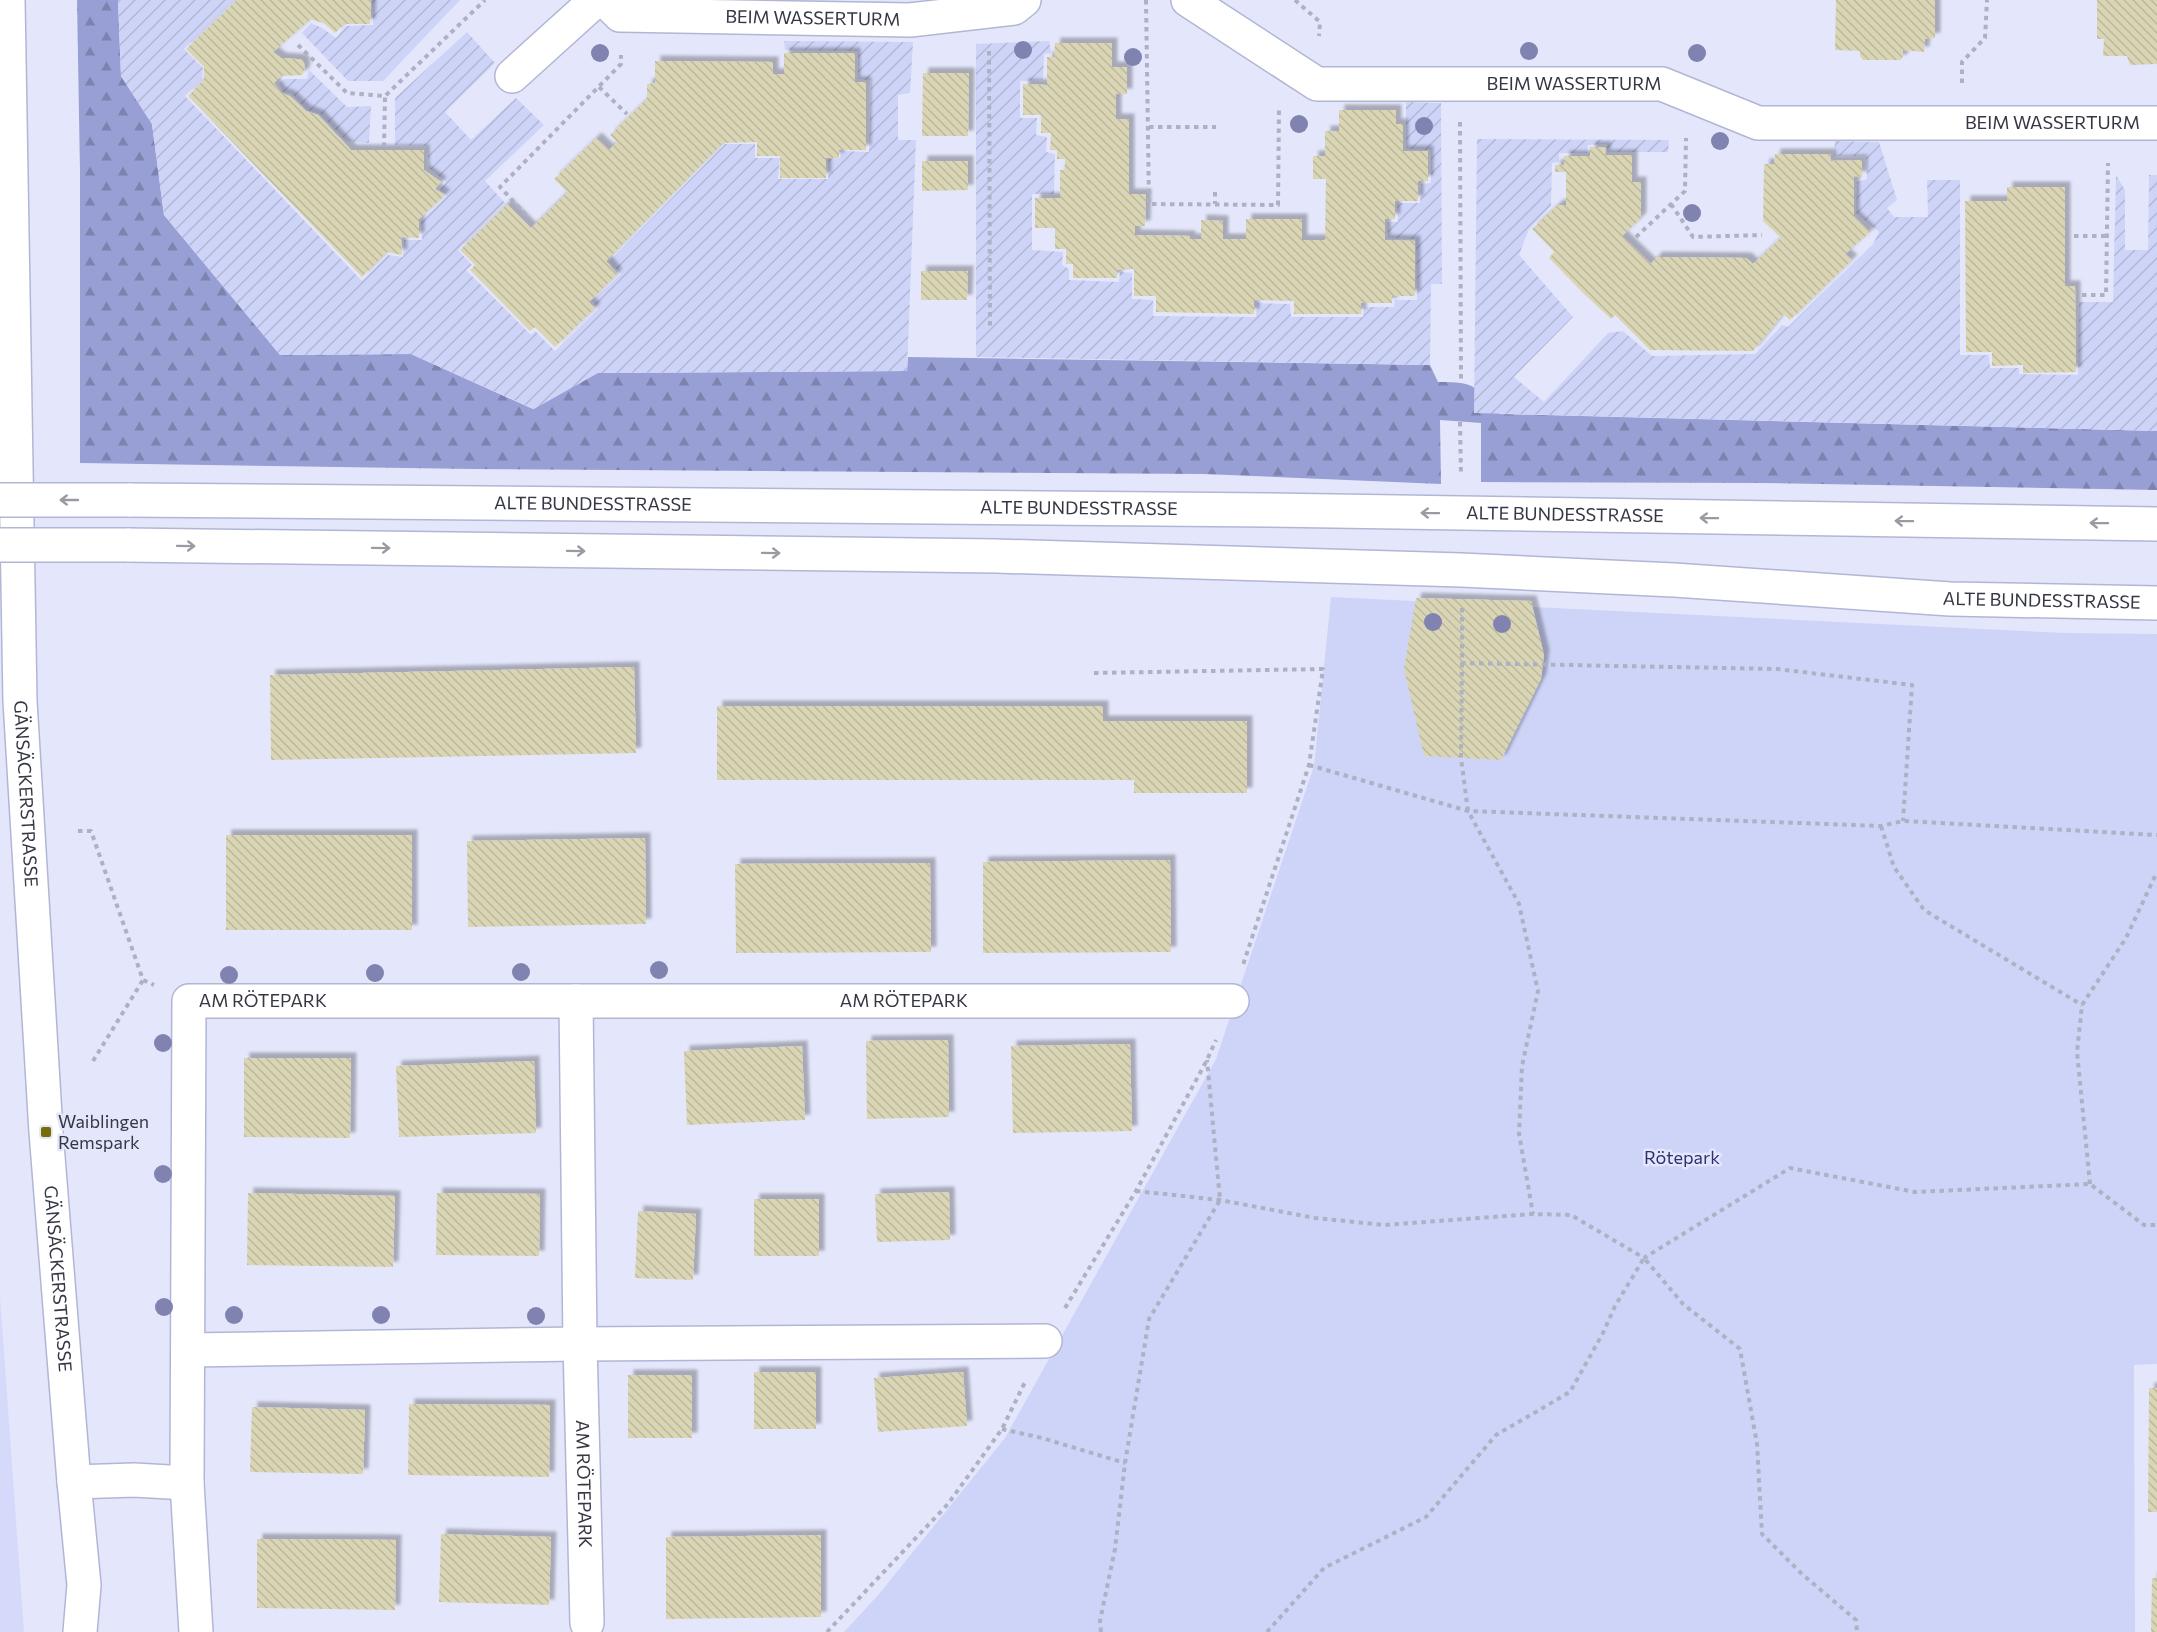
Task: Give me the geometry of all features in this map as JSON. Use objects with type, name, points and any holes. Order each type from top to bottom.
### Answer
[{"type":"street","name":"GÄNSÄCKERSTRASSE","points":[[8,0],[20,701],[46,1132],[84,1585],[81,1632]]},
{"type":"street","name":"BEIM WASSERTURM","points":[[607,5],[910,20],[1014,8],[1024,0]]},
{"type":"street","points":[[512,76],[607,5]]},
{"type":"street","name":"BEIM WASSERTURM","points":[[1207,20],[1317,84],[1662,84],[1758,123],[2157,123]]},
{"type":"street","name":"ALTE BUNDESSTRASSE","points":[[0,500],[1270,510],[2157,524]]},
{"type":"street","name":"ALTE BUNDESSTRASSE","points":[[0,545],[1008,556],[1674,580],[1950,599],[2157,603]]},
{"type":"street","name":"AM RÖTEPARK","points":[[196,1632],[187,1483],[189,1001],[1232,1001]]},
{"type":"street","name":"AM RÖTEPARK","points":[[576,1001],[580,1344],[587,1623]]},
{"type":"street","points":[[188,1350],[580,1344],[1045,1341]]},
{"type":"street","points":[[74,1482],[134,1480],[187,1483]]},
{"type":"street","name":"GÄNSÄCKERSTRASSE","points":[[84,1585],[99,1632]]},
{"type":"path","points":[[384,147],[385,96],[485,0]]},
{"type":"path","points":[[1146,0],[1149,204],[1278,205],[1280,62]]},
{"type":"path","points":[[1962,68],[1962,62],[1985,38],[1987,0]]},
{"type":"path","points":[[526,215],[500,187],[621,64],[607,5]]},
{"type":"path","points":[[989,11],[990,328]]},
{"type":"path","points":[[298,45],[346,93],[385,96]]},
{"type":"path","points":[[1460,85],[1461,382]]},
{"type":"path","points":[[599,87],[627,114]]},
{"type":"path","points":[[1636,237],[1685,191],[1688,95]]},
{"type":"path","points":[[2082,295],[2106,295],[2109,124]]},
{"type":"path","points":[[1149,127],[1216,127]]},
{"type":"path","points":[[1215,192],[1215,204]]},
{"type":"path","points":[[1671,204],[1693,237],[1762,235]]},
{"type":"path","points":[[2074,236],[2107,236]]},
{"type":"path","points":[[1460,422],[1461,485]]},
{"type":"path","points":[[1462,605],[1461,758],[1468,811],[1519,904],[1538,991],[1522,1066],[1519,1134],[1533,1214]]},
{"type":"path","points":[[1462,663],[1777,669],[1912,685],[1903,821]]},
{"type":"path","points":[[827,1632],[948,1504],[1002,1429],[1045,1341],[1137,1191],[1207,1060],[1232,1001],[1309,765],[1323,669],[1094,673]]},
{"type":"path","points":[[1309,765],[1468,811],[1881,826],[1903,821],[2157,836]]},
{"type":"path","points":[[1881,826],[1894,867],[1923,910],[2082,1005]]},
{"type":"path","points":[[78,831],[91,831],[143,980],[189,1001]]},
{"type":"path","points":[[2091,1184],[2077,1052],[2082,1005],[2126,938],[2157,872]]},
{"type":"path","points":[[93,1061],[143,980]]},
{"type":"path","points":[[1101,1632],[1100,1621],[1114,1549],[1125,1463],[1149,1318],[1220,1200],[1207,1060]]},
{"type":"path","points":[[1267,1632],[1324,1568],[1426,1517],[1496,1435],[1570,1392],[1603,1333],[1615,1306],[1644,1258],[1790,1168],[1915,1192],[2091,1184],[2144,1225],[2157,1225]]},
{"type":"path","points":[[1137,1191],[1220,1200],[1315,1218],[1384,1225],[1533,1214],[1571,1215],[1644,1258],[1683,1304],[1740,1349],[1757,1444],[1762,1534],[1802,1574],[1856,1620],[1857,1632]]},
{"type":"path","points":[[1002,1429],[1042,1438],[1125,1463]]},
{"type":"shaded area","points":[[0,1296],[24,1632],[0,1632]]},
{"type":"green space","points":[[77,0],[118,0],[121,76],[152,124],[164,215],[280,355],[411,354],[533,409],[597,373],[907,371],[908,357],[1430,365],[1438,382],[1461,383],[1474,388],[1500,414],[2157,431],[2157,490],[1760,483],[1481,482],[1481,423],[1440,420],[1441,484],[1204,474],[473,469],[80,463],[80,172]]},
{"type":"green space","points":[[118,0],[235,0],[184,49],[203,68],[202,80],[185,96],[362,281],[388,255],[403,257],[404,240],[422,240],[421,221],[447,196],[440,190],[446,182],[429,168],[427,146],[395,145],[395,98],[467,32],[495,63],[445,112],[471,140],[516,98],[544,125],[485,181],[505,203],[458,250],[472,265],[466,270],[531,335],[535,331],[555,351],[598,309],[592,301],[621,274],[609,262],[725,144],[755,144],[755,158],[780,158],[778,179],[828,179],[828,159],[840,158],[841,151],[869,152],[871,80],[858,79],[858,51],[785,50],[784,41],[913,42],[910,93],[898,95],[898,140],[916,140],[907,371],[598,373],[534,409],[411,354],[280,355],[164,215],[152,124],[121,76]]},
{"type":"green space","points":[[372,0],[460,0],[383,81],[348,81],[302,33],[311,23],[336,38],[346,26],[373,25]]},
{"type":"green space","points":[[1049,41],[1051,53],[1044,54],[1043,80],[1020,81],[1020,118],[1037,118],[1036,135],[1047,137],[1046,152],[1055,154],[1054,194],[1032,194],[1032,250],[1063,252],[1062,265],[1069,269],[1069,280],[1119,282],[1120,272],[1132,273],[1132,299],[1153,300],[1153,316],[1256,317],[1257,303],[1290,304],[1291,317],[1363,317],[1364,307],[1394,307],[1395,300],[1417,300],[1416,239],[1388,238],[1387,222],[1398,222],[1397,203],[1420,203],[1421,184],[1431,183],[1431,150],[1406,149],[1406,102],[1441,103],[1442,284],[1431,284],[1430,365],[976,357],[976,44]]},
{"type":"green space","points":[[309,70],[347,107],[371,106],[369,143],[346,141],[320,114],[307,110],[291,93],[283,92],[279,83],[285,79],[307,79]]},
{"type":"green space","points":[[1477,139],[1669,140],[1668,152],[1607,152],[1607,144],[1588,145],[1587,153],[1559,153],[1559,162],[1552,163],[1551,206],[1529,229],[1519,255],[1573,317],[1514,377],[1544,402],[1608,333],[1623,331],[1652,356],[1755,354],[1782,325],[1788,327],[1873,244],[1879,232],[1856,213],[1857,182],[1867,179],[1866,156],[1834,156],[1835,141],[1879,142],[1897,200],[1887,208],[1894,217],[1928,217],[1927,180],[1960,180],[1960,355],[1989,355],[1990,368],[2019,368],[2019,374],[2078,375],[2079,302],[2113,302],[2116,175],[2125,190],[2125,250],[2148,250],[2149,175],[2157,175],[2157,431],[1474,413]]},
{"type":"green space","name":"Rötepark","points":[[1331,597],[2065,633],[2157,634],[2157,1364],[2134,1365],[2135,1632],[844,1632],[879,1594],[1005,1438],[1216,1059],[1314,766]]},
{"type":"building","points":[[237,0],[371,0],[370,24],[344,24],[335,33],[325,24],[311,19],[273,52],[281,58],[302,60],[304,63],[305,70],[302,75],[281,76],[274,83],[281,93],[290,96],[306,111],[318,115],[351,150],[424,150],[424,170],[441,182],[435,189],[445,195],[419,219],[419,238],[401,237],[402,255],[387,252],[362,277],[188,96],[204,80],[204,67],[186,49]]},
{"type":"building","points":[[1836,0],[1935,0],[1935,38],[1925,39],[1924,52],[1903,50],[1901,60],[1863,60],[1860,51],[1835,50]]},
{"type":"building","points":[[2097,0],[2157,0],[2157,64],[2130,65],[2127,56],[2103,56],[2104,39],[2097,39]]},
{"type":"building","points":[[1055,43],[1112,43],[1112,67],[1127,67],[1127,94],[1116,94],[1116,119],[1129,119],[1129,194],[1146,194],[1145,226],[1135,226],[1135,235],[1190,236],[1190,239],[1201,239],[1201,220],[1223,221],[1223,239],[1246,239],[1246,219],[1302,219],[1302,240],[1325,240],[1326,179],[1313,179],[1313,156],[1325,156],[1325,131],[1339,131],[1339,110],[1396,110],[1396,124],[1403,124],[1403,151],[1428,151],[1428,181],[1418,181],[1418,201],[1395,201],[1395,219],[1385,219],[1385,240],[1415,241],[1415,296],[1392,296],[1392,303],[1361,303],[1361,314],[1294,314],[1294,301],[1254,300],[1254,314],[1156,312],[1156,296],[1134,296],[1134,269],[1117,270],[1117,278],[1073,278],[1073,264],[1066,264],[1066,249],[1055,249],[1055,228],[1035,228],[1035,198],[1060,198],[1060,170],[1065,170],[1065,159],[1057,159],[1057,150],[1050,150],[1051,133],[1041,133],[1041,115],[1023,115],[1023,84],[1047,85],[1047,57],[1054,57]]},
{"type":"building","points":[[784,53],[855,53],[855,82],[866,82],[866,150],[839,150],[839,158],[826,158],[826,178],[780,178],[780,156],[757,156],[757,142],[723,143],[606,261],[617,274],[589,302],[595,308],[555,347],[535,327],[530,331],[470,270],[475,265],[460,250],[507,204],[531,228],[567,192],[554,179],[596,138],[609,150],[617,142],[610,135],[647,99],[647,84],[655,83],[655,61],[773,62],[773,74],[784,74]]},
{"type":"building","points":[[923,73],[969,73],[968,136],[922,136]]},
{"type":"building","points":[[1590,147],[1606,147],[1605,155],[1632,155],[1632,182],[1641,182],[1641,218],[1622,236],[1651,264],[1657,257],[1746,258],[1753,264],[1781,238],[1763,221],[1764,164],[1774,164],[1775,154],[1830,154],[1831,161],[1862,160],[1862,177],[1854,176],[1854,216],[1870,232],[1845,254],[1852,260],[1790,320],[1783,314],[1753,351],[1650,350],[1615,315],[1611,319],[1582,292],[1549,258],[1554,252],[1532,229],[1558,205],[1566,205],[1566,172],[1555,172],[1555,165],[1564,165],[1564,156],[1590,156]]},
{"type":"building","points":[[922,161],[968,161],[968,190],[922,191]]},
{"type":"building","points":[[2007,187],[2065,187],[2065,286],[2075,286],[2076,372],[2023,373],[2023,365],[1992,366],[1992,352],[1966,352],[1965,201],[2007,201]]},
{"type":"building","points":[[921,271],[968,271],[967,300],[921,300]]},
{"type":"building","points":[[1416,598],[1531,601],[1544,655],[1541,679],[1501,760],[1424,756],[1404,669]]},
{"type":"building","points":[[634,667],[636,753],[271,760],[270,675]]},
{"type":"building","points":[[717,706],[1103,706],[1103,721],[1247,721],[1247,793],[1134,793],[1134,780],[717,780]]},
{"type":"building","points":[[226,835],[412,835],[412,930],[226,930]]},
{"type":"building","points":[[645,838],[646,924],[468,927],[467,841]]},
{"type":"building","points":[[1170,860],[1171,952],[983,953],[983,862]]},
{"type":"building","points":[[930,863],[931,952],[736,953],[735,864]]},
{"type":"building","points":[[948,1040],[949,1117],[867,1119],[866,1041]]},
{"type":"building","points":[[1130,1044],[1132,1131],[1013,1133],[1011,1046]]},
{"type":"building","points":[[802,1046],[805,1120],[687,1125],[684,1051]]},
{"type":"building","points":[[244,1058],[351,1058],[350,1138],[244,1137]]},
{"type":"building","points":[[534,1061],[536,1133],[399,1137],[396,1066]]},
{"type":"building","points":[[949,1192],[950,1240],[877,1242],[875,1194]]},
{"type":"building","points":[[248,1193],[395,1196],[393,1267],[247,1265]]},
{"type":"building","points":[[437,1193],[540,1194],[539,1256],[436,1255]]},
{"type":"building","points":[[754,1199],[819,1199],[819,1256],[754,1256]]},
{"type":"building","points":[[638,1211],[696,1214],[693,1280],[635,1278]]},
{"type":"building","points":[[754,1372],[816,1372],[816,1429],[754,1429]]},
{"type":"building","points":[[963,1372],[967,1426],[878,1432],[874,1378]]},
{"type":"building","points":[[628,1375],[692,1375],[692,1438],[628,1438]]},
{"type":"building","points":[[2149,1388],[2157,1388],[2157,1512],[2148,1512]]},
{"type":"building","points":[[409,1404],[550,1405],[549,1477],[408,1475]]},
{"type":"building","points":[[252,1407],[365,1410],[363,1474],[250,1472]]},
{"type":"building","points":[[441,1534],[551,1537],[549,1605],[439,1602]]},
{"type":"building","points":[[821,1535],[821,1617],[666,1619],[666,1537]]},
{"type":"building","points":[[257,1539],[396,1540],[395,1610],[257,1608]]},
{"type":"building","points":[[2152,1578],[2157,1578],[2157,1632],[2151,1632]]},
{"type":"place","name":"Waiblingen Remspark","points":[[46,1132]]}]
